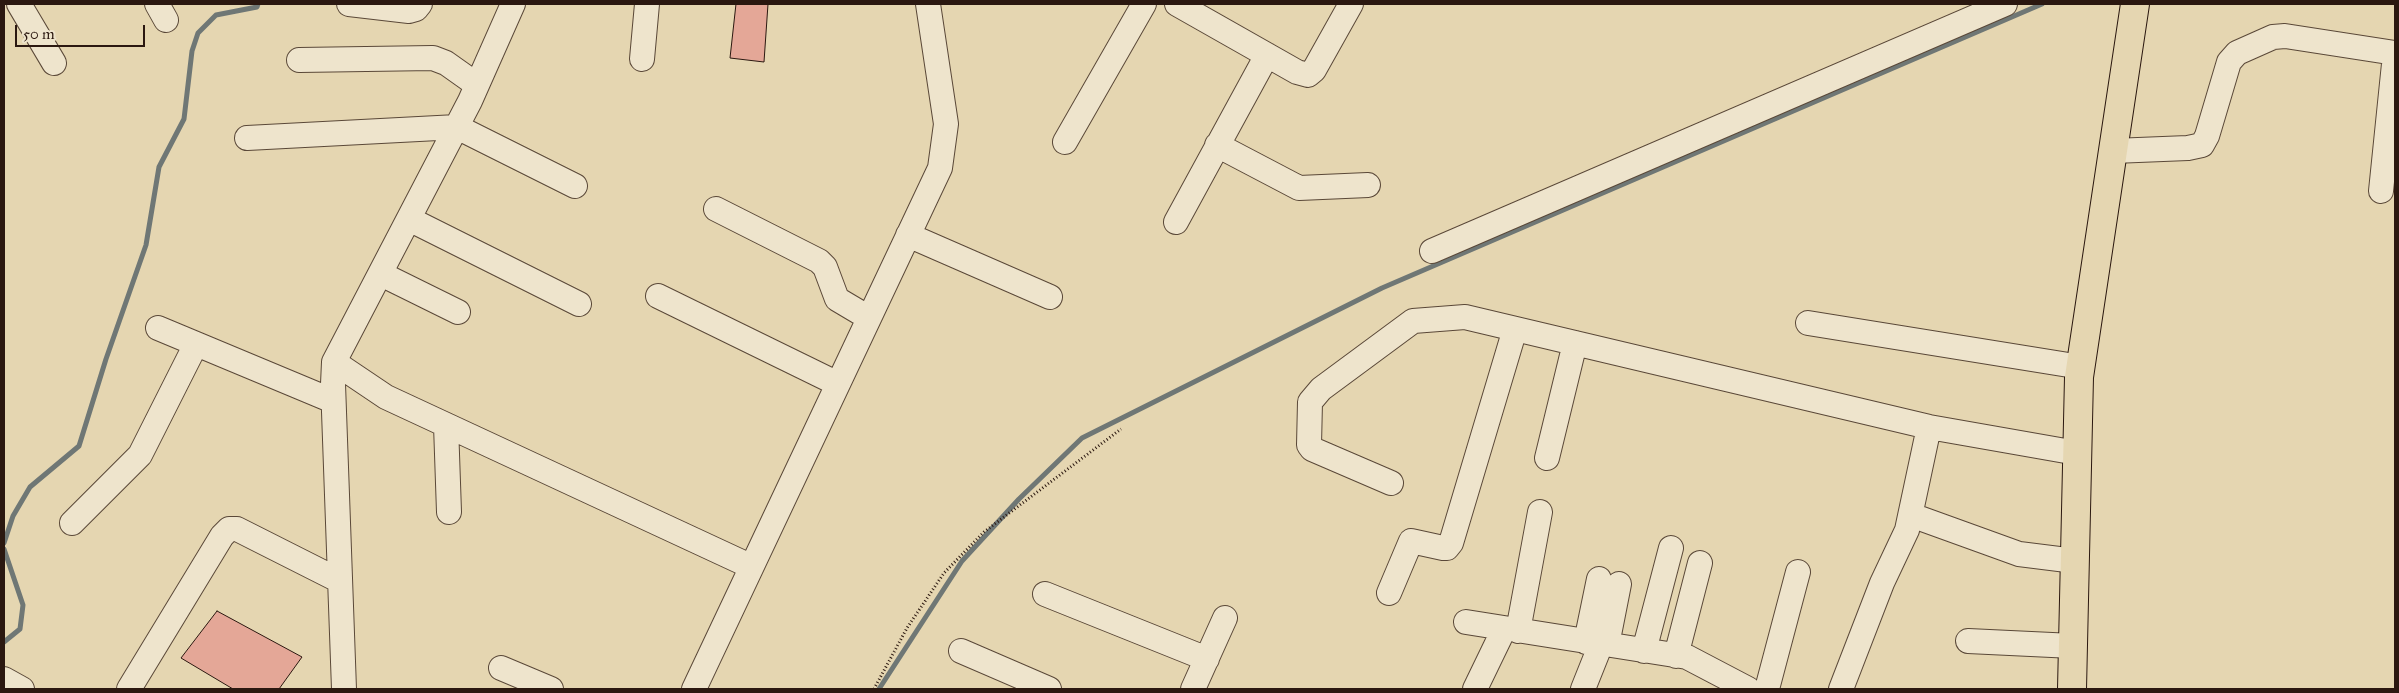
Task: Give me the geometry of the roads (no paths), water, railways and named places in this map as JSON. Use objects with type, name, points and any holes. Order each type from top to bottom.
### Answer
[{"type":"main road","points":[[2072,689],[2077,453],[2081,367],[2135,4]]},
{"type":"street","points":[[19,4],[54,63]]},
{"type":"street","points":[[349,4],[409,11],[416,9],[420,4]]},
{"type":"street","points":[[344,689],[333,401],[334,362],[457,126],[513,4]]},
{"type":"street","points":[[642,59],[647,4]]},
{"type":"street","points":[[694,689],[750,566],[940,168],[946,124],[928,4]]},
{"type":"street","points":[[1065,142],[1144,4]]},
{"type":"street","points":[[1177,4],[1297,72],[1308,75],[1314,70],[1351,4]]},
{"type":"street","points":[[1432,251],[2005,4]]},
{"type":"street","points":[[2113,151],[2188,148],[2202,145],[2207,136],[2229,62],[2236,53],[2273,37],[2285,36],[2395,54],[2381,191]]},
{"type":"street","points":[[1176,222],[1267,55]]},
{"type":"street","points":[[299,60],[433,58],[446,62],[477,84]]},
{"type":"street","points":[[247,138],[457,126],[575,186]]},
{"type":"street","points":[[1217,145],[1299,188],[1368,185]]},
{"type":"street","points":[[716,209],[819,261],[825,268],[837,298],[869,318]]},
{"type":"street","points":[[409,219],[579,304]]},
{"type":"street","points":[[908,235],[1050,297]]},
{"type":"street","points":[[381,274],[458,312]]},
{"type":"street","points":[[658,296],[841,378]]},
{"type":"street","points":[[695,298],[841,378]]},
{"type":"street","points":[[1391,484],[1312,449],[1309,439],[1310,402],[1314,395],[1413,320],[1465,317],[1930,427],[2077,453]]},
{"type":"street","points":[[1808,323],[2081,367]]},
{"type":"street","points":[[158,328],[333,401]]},
{"type":"street","points":[[1389,593],[1411,541],[1443,548],[1447,548],[1451,542],[1515,329]]},
{"type":"street","points":[[1547,458],[1575,343]]},
{"type":"street","points":[[72,523],[140,455],[196,344]]},
{"type":"street","points":[[334,362],[386,397],[750,566]]},
{"type":"street","points":[[446,426],[449,512]]},
{"type":"street","points":[[1841,689],[1882,583],[1907,530],[1930,427]]},
{"type":"street","points":[[1474,689],[1511,630],[1540,512]]},
{"type":"street","points":[[1911,515],[2019,554],[2075,561]]},
{"type":"street","points":[[129,689],[222,536],[229,529],[237,529],[340,581]]},
{"type":"street","points":[[1644,651],[1670,548]]},
{"type":"street","points":[[1676,656],[1700,564]]},
{"type":"street","points":[[1767,689],[1798,572]]},
{"type":"street","points":[[1583,689],[1598,644],[1609,582]]},
{"type":"street","points":[[1045,594],[1207,659]]},
{"type":"street","points":[[1193,689],[1225,618]]},
{"type":"street","points":[[1466,622],[1676,656],[1696,661],[1748,689]]},
{"type":"street","points":[[1968,641],[2073,646]]},
{"type":"street","points":[[961,651],[1049,689]]},
{"type":"street","points":[[501,668],[551,689]]},
{"type":"street","points":[[4,679],[22,689]]},
{"type":"waterway","points":[[4,543],[13,516],[30,487],[79,446],[106,359],[146,245],[159,167],[184,119],[192,51],[198,33],[216,15],[257,7],[258,4]]},
{"type":"waterway","points":[[879,689],[962,561],[1019,499],[1082,438],[1382,288],[2042,4]]},
{"type":"waterway","points":[[4,549],[23,605],[20,629],[4,642]]}]
